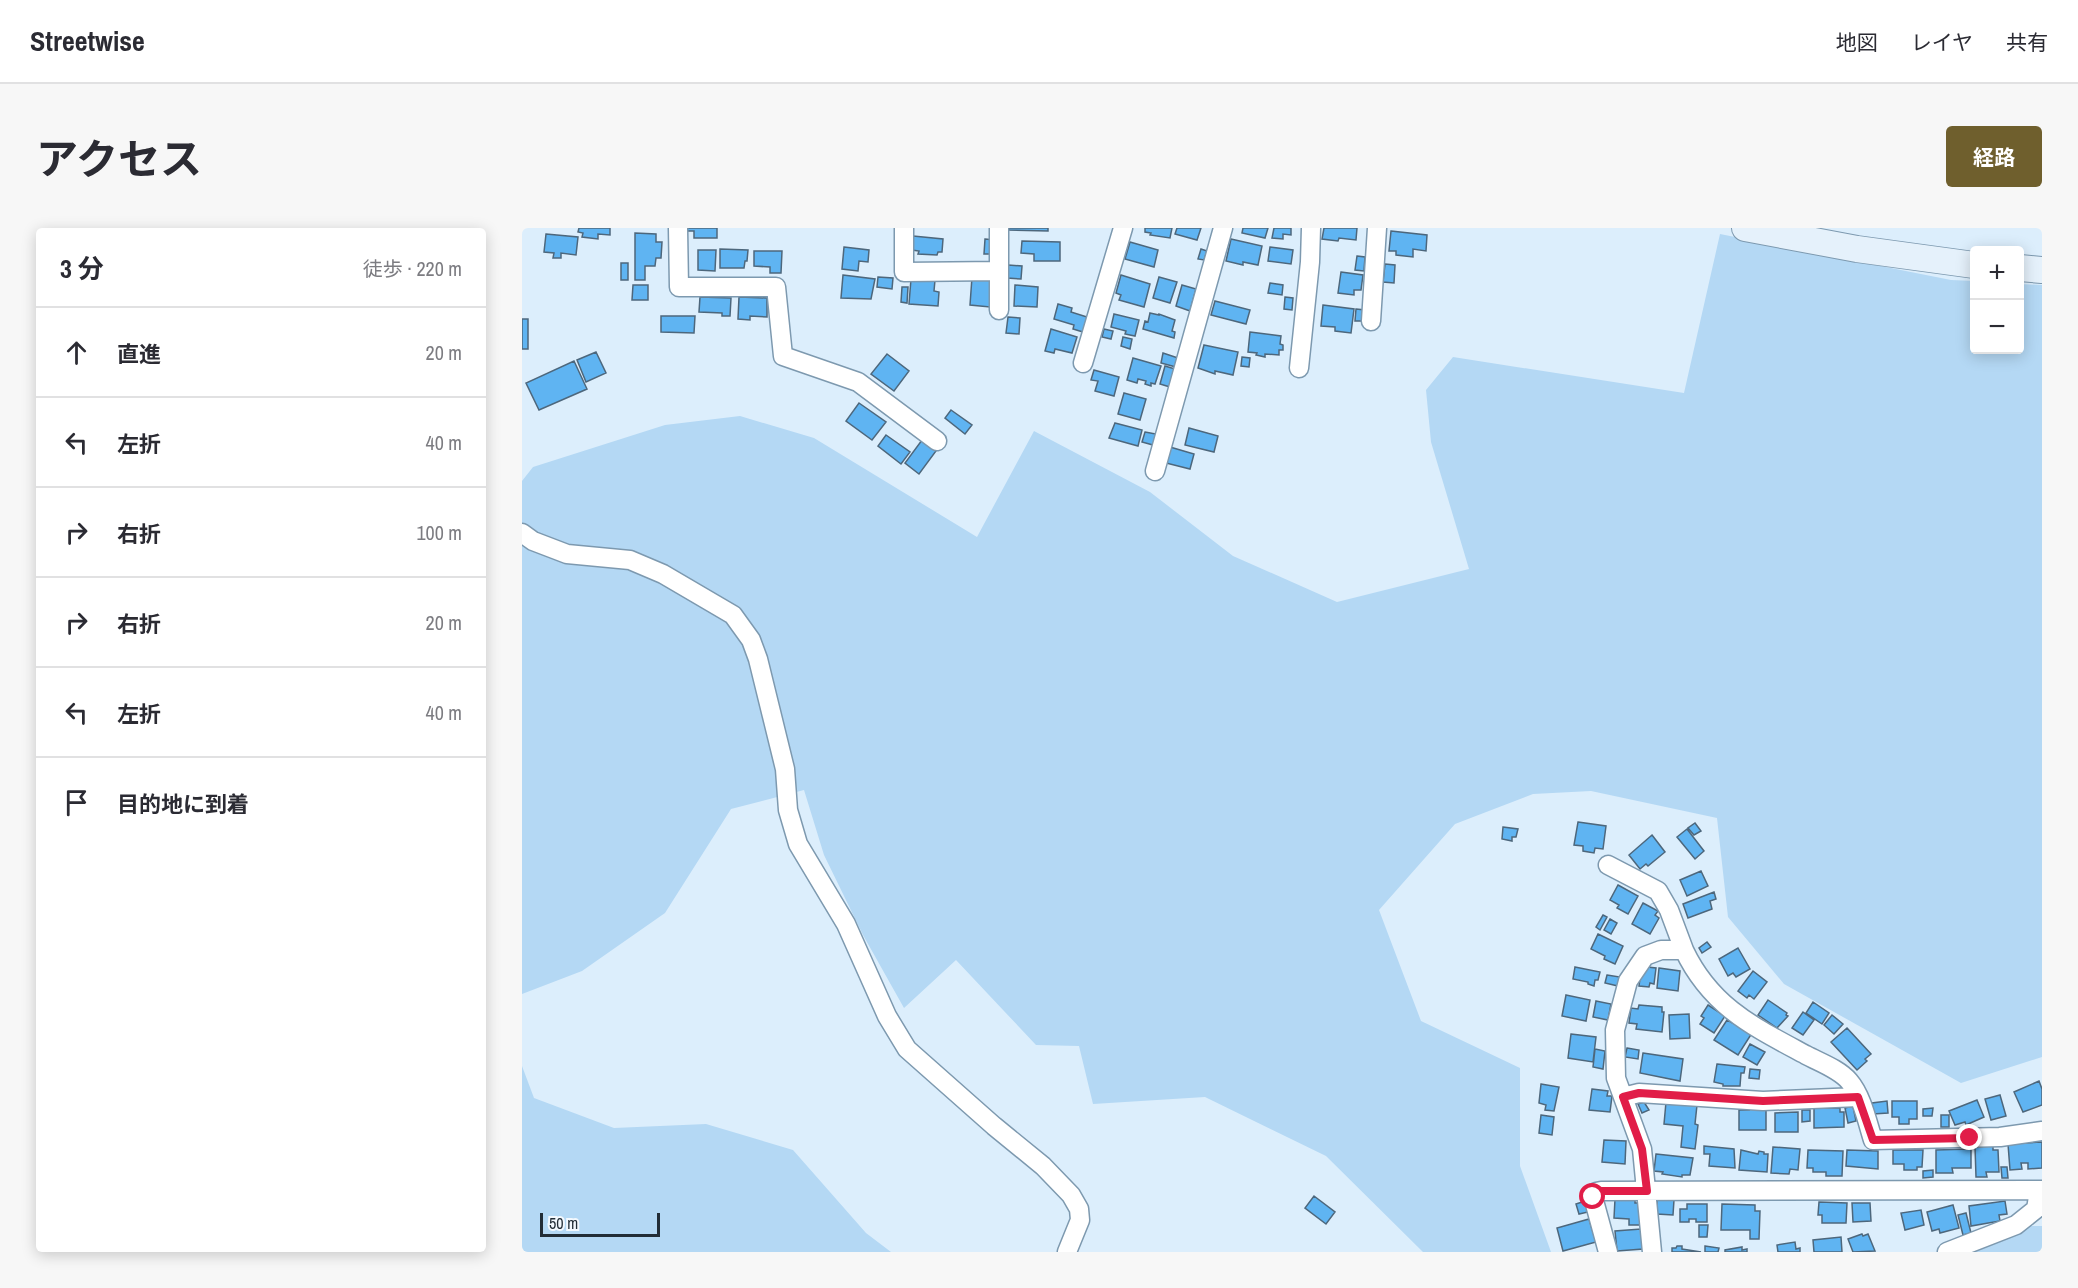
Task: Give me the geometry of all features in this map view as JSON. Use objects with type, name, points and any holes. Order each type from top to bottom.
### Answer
[{"type":"street","points":[[678,228],[680,286],[776,287],[783,356],[858,382],[937,441]]},
{"type":"street","points":[[904,228],[904,272],[999,270]]},
{"type":"street","points":[[999,228],[999,310]]},
{"type":"street","points":[[1083,363],[1123,228]]},
{"type":"street","points":[[1155,471],[1223,228]]},
{"type":"street","points":[[1299,369],[1310,261],[1311,228]]},
{"type":"street","points":[[1371,321],[1377,228]]},
{"type":"street","points":[[1745,228],[1857,249],[1970,264]]},
{"type":"street","points":[[2024,268],[2042,270]]},
{"type":"street","points":[[522,533],[533,541],[567,554],[630,561],[663,574],[733,615],[751,640],[758,658],[785,769],[788,810],[798,844],[846,924],[887,1016],[907,1049],[1043,1166],[1071,1195],[1079,1209],[1080,1220],[1067,1252]]},
{"type":"street","points":[[1608,865],[1658,891],[1669,910],[1691,964],[1725,1007],[1761,1031],[1849,1080],[1858,1097],[1873,1140],[1990,1137],[2042,1131]]},
{"type":"street","points":[[1652,1252],[1642,1149],[1616,1078],[1614,1030],[1628,981],[1645,956],[1661,950],[1684,950]]},
{"type":"street","points":[[1623,1097],[1639,1093],[1763,1101],[1858,1097]]},
{"type":"street","points":[[1608,1252],[1593,1197],[1596,1192],[2040,1190],[2036,1209],[2016,1225],[1947,1252]]},
{"type":"shaded area","points":[[1720,234],[1951,280],[1970,281],[1970,354],[2024,354],[2024,284],[2042,285],[2042,1057],[1961,1083],[1784,984],[1728,917],[1717,818],[1591,791],[1533,794],[1455,824],[1379,910],[1421,1021],[1520,1068],[1520,1166],[1551,1252],[1423,1252],[1326,1156],[1205,1097],[1093,1104],[1079,1046],[1036,1045],[956,960],[904,1008],[863,935],[824,855],[804,790],[731,809],[665,913],[582,971],[522,994],[522,481],[533,467],[665,425],[740,416],[814,438],[977,537],[1034,431],[1150,492],[1233,556],[1337,602],[1469,569],[1431,442],[1426,390],[1453,357],[1684,393]]},
{"type":"shaded area","points":[[522,1066],[534,1098],[614,1128],[706,1124],[793,1150],[866,1233],[891,1252],[522,1252]]},
{"type":"shaded area","points":[[2028,1226],[2042,1226],[2042,1252],[1964,1252]]},
{"type":"building","points":[[579,228],[610,228],[610,235],[598,234],[598,239],[582,237],[583,233],[578,232]]},
{"type":"building","points":[[687,228],[717,228],[717,238],[694,238],[694,231],[687,231]]},
{"type":"building","points":[[1009,228],[1048,228],[1048,231],[1009,230]]},
{"type":"building","points":[[1145,228],[1172,228],[1170,238],[1150,235],[1151,233],[1145,232]]},
{"type":"building","points":[[1177,228],[1201,228],[1197,240],[1175,234]]},
{"type":"building","points":[[1243,228],[1268,228],[1265,238],[1242,233]]},
{"type":"building","points":[[1274,228],[1291,228],[1291,235],[1283,234],[1283,239],[1272,238]]},
{"type":"building","points":[[1324,228],[1357,228],[1356,240],[1322,239]]},
{"type":"building","points":[[1391,231],[1427,235],[1426,251],[1413,249],[1413,257],[1396,255],[1396,251],[1389,251]]},
{"type":"building","points":[[635,233],[656,234],[656,242],[662,242],[661,258],[656,258],[655,266],[645,266],[645,280],[635,280]]},
{"type":"building","points":[[546,234],[578,237],[576,255],[561,253],[561,258],[553,258],[554,253],[544,252]]},
{"type":"building","points":[[913,236],[943,239],[942,252],[938,252],[937,255],[918,254],[919,251],[912,250]]},
{"type":"building","points":[[985,239],[994,240],[992,254],[984,254]]},
{"type":"building","points":[[1231,239],[1262,246],[1258,265],[1243,262],[1243,265],[1226,261]]},
{"type":"building","points":[[1022,241],[1060,242],[1060,261],[1034,261],[1034,254],[1021,253]]},
{"type":"building","points":[[1130,242],[1158,250],[1154,267],[1125,259]]},
{"type":"building","points":[[844,247],[869,250],[868,262],[859,261],[858,271],[842,269]]},
{"type":"building","points":[[1270,247],[1293,250],[1291,264],[1268,261]]},
{"type":"building","points":[[720,249],[748,250],[744,268],[720,268]]},
{"type":"building","points":[[1201,249],[1207,251],[1204,260],[1198,259]]},
{"type":"building","points":[[698,250],[716,250],[715,271],[698,270]]},
{"type":"building","points":[[754,251],[782,251],[781,273],[770,273],[770,267],[754,266]]},
{"type":"building","points":[[1357,256],[1365,257],[1364,271],[1355,270]]},
{"type":"building","points":[[621,263],[628,263],[628,280],[621,280]]},
{"type":"building","points":[[1385,264],[1395,265],[1394,283],[1383,282]]},
{"type":"building","points":[[1008,265],[1022,266],[1021,279],[1007,278]]},
{"type":"building","points":[[1341,272],[1363,275],[1361,290],[1354,290],[1354,295],[1338,293]]},
{"type":"building","points":[[843,275],[875,279],[871,299],[841,298]]},
{"type":"building","points":[[1121,275],[1150,284],[1144,307],[1119,300],[1121,295],[1116,293]]},
{"type":"building","points":[[878,277],[893,278],[892,289],[877,287]]},
{"type":"building","points":[[972,277],[992,280],[990,307],[970,305]]},
{"type":"building","points":[[1159,277],[1177,282],[1170,303],[1153,298]]},
{"type":"building","points":[[911,279],[935,280],[934,291],[939,292],[938,306],[909,304]]},
{"type":"building","points":[[1270,283],[1283,285],[1282,295],[1268,293]]},
{"type":"building","points":[[633,285],[648,285],[648,300],[632,300]]},
{"type":"building","points":[[1015,285],[1038,287],[1037,307],[1014,306]]},
{"type":"building","points":[[1182,285],[1196,289],[1190,311],[1176,306]]},
{"type":"building","points":[[902,287],[908,287],[907,303],[901,302]]},
{"type":"building","points":[[700,297],[731,298],[730,316],[722,316],[722,313],[699,312]]},
{"type":"building","points":[[739,297],[767,298],[767,317],[750,316],[750,320],[738,319]]},
{"type":"building","points":[[1285,297],[1293,298],[1292,310],[1284,309]]},
{"type":"building","points":[[1215,301],[1250,310],[1246,324],[1211,315]]},
{"type":"building","points":[[1058,304],[1072,308],[1071,312],[1087,317],[1083,332],[1073,329],[1074,325],[1054,319]]},
{"type":"building","points":[[1323,305],[1354,309],[1351,333],[1335,331],[1335,327],[1321,326]]},
{"type":"building","points":[[1356,309],[1365,310],[1363,321],[1355,321]]},
{"type":"building","points":[[1150,313],[1175,320],[1172,331],[1175,332],[1174,338],[1143,329]]},
{"type":"building","points":[[1114,314],[1139,320],[1135,336],[1111,327]]},
{"type":"building","points":[[661,316],[695,316],[694,333],[661,332]]},
{"type":"building","points":[[1008,317],[1020,318],[1019,334],[1006,333]]},
{"type":"building","points":[[522,319],[528,319],[528,349],[522,349]]},
{"type":"building","points":[[1051,329],[1077,337],[1072,353],[1055,349],[1054,353],[1045,351]]},
{"type":"building","points":[[1104,329],[1113,331],[1111,339],[1102,337]]},
{"type":"building","points":[[1250,332],[1281,336],[1280,344],[1283,345],[1283,350],[1279,350],[1279,355],[1265,354],[1265,357],[1248,352]]},
{"type":"building","points":[[1123,337],[1132,339],[1130,349],[1121,346]]},
{"type":"building","points":[[1204,345],[1238,352],[1233,375],[1215,371],[1215,374],[1198,368]]},
{"type":"building","points":[[596,352],[606,373],[586,382],[577,360]]},
{"type":"building","points":[[1163,353],[1178,358],[1176,367],[1161,363]]},
{"type":"building","points":[[887,354],[909,371],[894,391],[871,374]]},
{"type":"building","points":[[1242,357],[1250,358],[1249,367],[1241,366]]},
{"type":"building","points":[[1133,358],[1161,366],[1155,384],[1151,383],[1151,386],[1145,384],[1146,381],[1138,379],[1137,383],[1127,380]]},
{"type":"building","points":[[574,361],[587,389],[539,410],[526,383]]},
{"type":"building","points":[[1165,366],[1175,369],[1170,387],[1160,384]]},
{"type":"building","points":[[1094,370],[1119,377],[1114,396],[1095,391],[1098,381],[1091,380]]},
{"type":"building","points":[[1124,393],[1146,399],[1140,420],[1118,414]]},
{"type":"building","points":[[859,403],[886,422],[872,440],[846,421]]},
{"type":"building","points":[[951,410],[972,425],[965,434],[945,418]]},
{"type":"building","points":[[1115,423],[1142,430],[1138,446],[1109,438]]},
{"type":"building","points":[[1189,428],[1218,436],[1214,452],[1185,445]]},
{"type":"building","points":[[1145,432],[1156,434],[1153,445],[1142,442]]},
{"type":"building","points":[[886,435],[910,452],[901,464],[878,446]]},
{"type":"building","points":[[922,440],[936,451],[919,474],[905,463]]},
{"type":"building","points":[[1170,447],[1194,454],[1190,469],[1166,463]]},
{"type":"building","points":[[1578,822],[1606,826],[1603,849],[1595,848],[1594,853],[1583,851],[1583,846],[1574,845]]},
{"type":"building","points":[[1695,823],[1701,831],[1694,835],[1688,828]]},
{"type":"building","points":[[1503,827],[1518,829],[1512,841],[1502,839]]},
{"type":"building","points":[[1687,829],[1704,851],[1695,859],[1677,837]]},
{"type":"building","points":[[1652,835],[1665,852],[1648,866],[1646,864],[1640,869],[1629,855]]},
{"type":"building","points":[[1701,871],[1708,886],[1687,896],[1680,880]]},
{"type":"building","points":[[1618,885],[1638,896],[1628,914],[1617,908],[1619,905],[1610,900]]},
{"type":"building","points":[[1714,892],[1716,899],[1710,901],[1712,909],[1688,918],[1683,904]]},
{"type":"building","points":[[1643,903],[1658,911],[1655,915],[1659,918],[1650,934],[1632,924]]},
{"type":"building","points":[[1603,915],[1607,917],[1600,930],[1596,927]]},
{"type":"building","points":[[1610,919],[1617,923],[1611,934],[1604,930]]},
{"type":"building","points":[[1598,934],[1623,946],[1615,964],[1591,949]]},
{"type":"building","points":[[1707,942],[1711,947],[1702,953],[1699,948]]},
{"type":"building","points":[[1738,948],[1750,969],[1736,977],[1733,973],[1728,976],[1719,959]]},
{"type":"building","points":[[1575,967],[1600,972],[1594,986],[1588,982],[1573,979]]},
{"type":"building","points":[[1647,967],[1656,968],[1654,984],[1650,983],[1649,987],[1639,986],[1641,970],[1646,971]]},
{"type":"building","points":[[1659,968],[1680,971],[1678,991],[1657,988]]},
{"type":"building","points":[[1753,971],[1767,982],[1754,999],[1749,995],[1747,998],[1738,991]]},
{"type":"building","points":[[1607,975],[1620,977],[1618,986],[1605,983]]},
{"type":"building","points":[[1566,995],[1590,1000],[1586,1021],[1562,1016]]},
{"type":"building","points":[[1768,1000],[1788,1016],[1777,1028],[1758,1015]]},
{"type":"building","points":[[1596,1001],[1611,1004],[1608,1020],[1593,1017]]},
{"type":"building","points":[[1813,1002],[1829,1013],[1822,1024],[1806,1013]]},
{"type":"building","points":[[1639,1005],[1662,1007],[1662,1012],[1664,1012],[1662,1032],[1636,1029],[1637,1024],[1629,1023],[1631,1008],[1638,1009]]},
{"type":"building","points":[[1708,1005],[1725,1016],[1714,1033],[1700,1024],[1704,1018],[1701,1016]]},
{"type":"building","points":[[1803,1012],[1814,1020],[1803,1035],[1792,1028]]},
{"type":"building","points":[[1689,1014],[1690,1038],[1670,1039],[1669,1015]]},
{"type":"building","points":[[1832,1015],[1843,1024],[1834,1034],[1824,1025]]},
{"type":"building","points":[[1727,1020],[1752,1033],[1738,1055],[1714,1040]]},
{"type":"building","points":[[1847,1028],[1871,1054],[1857,1070],[1831,1042]]},
{"type":"building","points":[[1571,1034],[1596,1037],[1593,1062],[1568,1058]]},
{"type":"building","points":[[1750,1044],[1765,1052],[1757,1065],[1743,1057]]},
{"type":"building","points":[[1627,1048],[1639,1050],[1638,1059],[1625,1057]]},
{"type":"building","points":[[1595,1049],[1605,1051],[1603,1069],[1593,1067]]},
{"type":"building","points":[[1643,1053],[1683,1059],[1680,1081],[1640,1073]]},
{"type":"building","points":[[1717,1064],[1745,1067],[1744,1073],[1741,1073],[1740,1086],[1723,1086],[1723,1084],[1714,1082]]},
{"type":"building","points":[[1750,1069],[1760,1070],[1759,1079],[1749,1078]]},
{"type":"building","points":[[2039,1081],[2042,1089],[2042,1105],[2023,1112],[2014,1092]]},
{"type":"building","points":[[1541,1084],[1559,1087],[1554,1111],[1545,1110],[1546,1105],[1539,1103]]},
{"type":"building","points":[[1592,1089],[1608,1091],[1607,1096],[1612,1096],[1610,1112],[1589,1110]]},
{"type":"building","points":[[2000,1095],[2006,1116],[1991,1120],[1985,1099]]},
{"type":"building","points":[[1977,1100],[1984,1117],[1966,1125],[1965,1122],[1955,1125],[1949,1111]]},
{"type":"building","points":[[1887,1101],[1888,1113],[1873,1114],[1872,1103]]},
{"type":"building","points":[[1892,1101],[1917,1101],[1917,1119],[1909,1119],[1909,1124],[1899,1124],[1899,1117],[1892,1117]]},
{"type":"building","points":[[1644,1102],[1649,1110],[1642,1113],[1638,1104]]},
{"type":"building","points":[[1666,1102],[1697,1105],[1695,1124],[1698,1125],[1695,1149],[1681,1147],[1683,1126],[1664,1124]]},
{"type":"building","points":[[1853,1106],[1856,1121],[1848,1123],[1845,1108]]},
{"type":"building","points":[[1748,1108],[1766,1110],[1766,1130],[1739,1130],[1739,1110],[1749,1110]]},
{"type":"building","points":[[1814,1108],[1840,1108],[1840,1112],[1844,1112],[1844,1127],[1814,1128]]},
{"type":"building","points":[[1933,1108],[1932,1116],[1923,1116],[1923,1109]]},
{"type":"building","points":[[1802,1110],[1810,1110],[1810,1121],[1802,1122]]},
{"type":"building","points":[[1798,1112],[1798,1132],[1775,1132],[1775,1113]]},
{"type":"building","points":[[1541,1115],[1554,1117],[1552,1135],[1539,1133]]},
{"type":"building","points":[[1941,1115],[1949,1115],[1949,1127],[1941,1127]]},
{"type":"building","points":[[1604,1140],[1626,1141],[1625,1164],[1602,1162]]},
{"type":"building","points":[[2042,1142],[2042,1168],[2028,1169],[2028,1163],[2021,1163],[2022,1169],[2010,1170],[2008,1144]]},
{"type":"building","points":[[1704,1146],[1734,1149],[1735,1168],[1709,1166],[1710,1154],[1704,1154]]},
{"type":"building","points":[[1993,1146],[1993,1150],[1998,1150],[1999,1172],[1986,1172],[1987,1177],[1976,1177],[1975,1147]]},
{"type":"building","points":[[1773,1147],[1800,1149],[1798,1170],[1790,1169],[1789,1174],[1771,1173]]},
{"type":"building","points":[[1971,1149],[1971,1168],[1952,1168],[1953,1173],[1936,1173],[1936,1150]]},
{"type":"building","points":[[1741,1150],[1768,1154],[1767,1172],[1739,1170]]},
{"type":"building","points":[[1808,1150],[1843,1151],[1842,1176],[1826,1176],[1826,1172],[1813,1172],[1813,1168],[1807,1168]]},
{"type":"building","points":[[1847,1150],[1878,1151],[1878,1169],[1846,1166]]},
{"type":"building","points":[[1893,1150],[1923,1150],[1922,1167],[1917,1167],[1917,1170],[1904,1170],[1904,1164],[1893,1164]]},
{"type":"building","points":[[1656,1154],[1693,1158],[1690,1175],[1682,1175],[1682,1177],[1654,1171]]},
{"type":"building","points":[[2001,1167],[2007,1167],[2008,1178],[2002,1178]]},
{"type":"building","points":[[1933,1170],[1933,1177],[1923,1178],[1923,1171]]},
{"type":"building","points":[[1314,1196],[1335,1212],[1326,1224],[1305,1208]]},
{"type":"building","points":[[1615,1199],[1635,1200],[1635,1203],[1640,1203],[1640,1225],[1629,1225],[1629,1219],[1614,1218]]},
{"type":"building","points":[[1657,1199],[1674,1200],[1673,1215],[1657,1214]]},
{"type":"building","points":[[1585,1201],[1588,1212],[1579,1214],[1576,1204]]},
{"type":"building","points":[[2005,1201],[2007,1214],[1999,1215],[2000,1221],[1971,1226],[1969,1206]]},
{"type":"building","points":[[1819,1202],[1847,1203],[1846,1223],[1822,1223],[1822,1215],[1818,1215]]},
{"type":"building","points":[[1852,1203],[1870,1203],[1871,1221],[1853,1222]]},
{"type":"building","points":[[1687,1204],[1707,1204],[1707,1222],[1696,1222],[1696,1219],[1689,1219],[1689,1222],[1680,1222],[1680,1209],[1687,1209]]},
{"type":"building","points":[[1722,1204],[1755,1205],[1755,1211],[1760,1211],[1759,1239],[1750,1239],[1750,1230],[1721,1230]]},
{"type":"building","points":[[1953,1205],[1959,1228],[1940,1233],[1939,1229],[1932,1231],[1927,1212]]},
{"type":"building","points":[[1921,1210],[1924,1225],[1905,1230],[1901,1213]]},
{"type":"building","points":[[1966,1213],[1971,1233],[1963,1235],[1958,1215]]},
{"type":"building","points":[[1589,1219],[1596,1242],[1563,1251],[1557,1228]]},
{"type":"building","points":[[1699,1225],[1708,1225],[1707,1237],[1699,1237]]},
{"type":"building","points":[[1641,1229],[1643,1249],[1617,1251],[1615,1231]]},
{"type":"building","points":[[1862,1234],[1863,1236],[1868,1234],[1875,1251],[1853,1252],[1848,1239]]},
{"type":"building","points":[[1841,1237],[1842,1252],[1814,1252],[1813,1240]]},
{"type":"building","points":[[1795,1242],[1796,1249],[1800,1248],[1800,1252],[1778,1252],[1777,1245]]},
{"type":"building","points":[[1677,1246],[1701,1252],[1672,1252],[1672,1248]]},
{"type":"building","points":[[1705,1246],[1719,1248],[1718,1252],[1705,1252]]},
{"type":"building","points":[[1742,1247],[1742,1250],[1747,1249],[1747,1252],[1725,1252],[1725,1250]]},
{"type":"route","points":[[1593,1197],[1596,1192],[1601,1191],[1647,1191],[1642,1149],[1623,1097],[1639,1093],[1763,1101],[1858,1097],[1873,1140],[1970,1138]]}]
